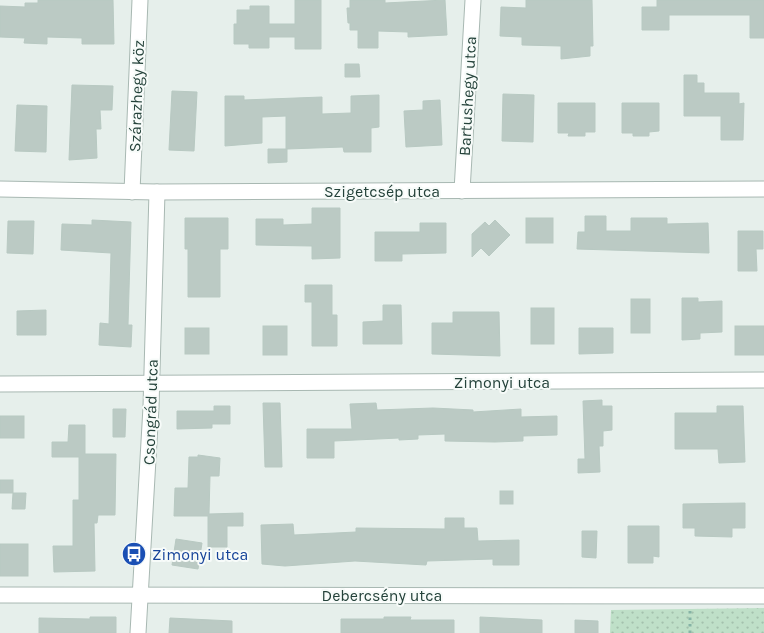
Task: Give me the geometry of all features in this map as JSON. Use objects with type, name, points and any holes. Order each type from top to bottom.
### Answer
[{"type":"street","name":"Szárazhegy köz","points":[[132,192],[140,0]]},
{"type":"street","name":"Bartushegy utca","points":[[462,191],[473,0]]},
{"type":"street","name":"Szigetcsép utca","points":[[0,189],[132,192],[764,190]]},
{"type":"street","name":"Csongrád utca","points":[[138,633],[151,383],[157,192]]},
{"type":"street","name":"Zimonyi utca","points":[[0,384],[764,380]]},
{"type":"street","name":"Debercsény utca","points":[[0,595],[764,596]]},
{"type":"path","points":[[690,633],[691,596]]},
{"type":"green space","points":[[764,608],[764,633],[610,633],[611,610]]},
{"type":"building","points":[[38,0],[113,0],[114,44],[82,44],[82,38],[47,37],[47,44],[24,43],[25,38],[0,37],[0,6],[25,7],[25,3],[38,3]]},
{"type":"building","points":[[295,0],[321,0],[321,49],[295,49],[295,37],[269,37],[269,48],[249,48],[249,44],[234,44],[234,24],[237,24],[237,10],[250,10],[250,6],[269,6],[269,24],[295,24]]},
{"type":"building","points":[[350,0],[385,0],[385,3],[445,0],[447,35],[408,37],[408,32],[378,31],[378,48],[358,48],[358,30],[350,30],[350,23],[348,23],[347,8],[350,8]]},
{"type":"building","points":[[526,0],[592,0],[593,46],[590,46],[590,56],[561,59],[561,46],[522,45],[522,37],[500,36],[501,7],[526,8]]},
{"type":"building","points":[[657,0],[764,0],[764,38],[750,38],[750,15],[669,15],[669,30],[642,30],[642,7],[657,7]]},
{"type":"building","points":[[345,64],[359,64],[360,77],[345,77]]},
{"type":"building","points":[[684,75],[697,75],[697,83],[704,83],[704,93],[739,93],[739,104],[744,103],[743,140],[721,140],[721,116],[684,116]]},
{"type":"building","points":[[72,85],[113,86],[112,110],[100,110],[101,129],[96,129],[97,158],[69,160]]},
{"type":"building","points":[[172,91],[197,92],[194,151],[169,150]]},
{"type":"building","points":[[503,94],[534,95],[533,142],[502,141]]},
{"type":"building","points":[[379,95],[379,127],[371,128],[371,152],[344,152],[343,147],[287,149],[287,162],[268,163],[268,149],[286,149],[286,116],[262,117],[262,143],[225,146],[225,96],[244,96],[244,100],[322,97],[322,114],[351,113],[351,96]]},
{"type":"building","points":[[440,100],[442,145],[406,147],[404,111],[423,110],[423,101]]},
{"type":"building","points":[[558,103],[595,103],[595,132],[585,132],[585,136],[568,136],[569,133],[558,133]]},
{"type":"building","points":[[622,103],[659,103],[659,131],[649,132],[649,136],[633,136],[633,133],[622,133]]},
{"type":"building","points":[[17,105],[47,106],[46,152],[15,151]]},
{"type":"building","points":[[312,208],[340,208],[340,258],[312,259],[312,246],[256,245],[256,219],[283,219],[283,225],[312,224]]},
{"type":"building","points":[[585,216],[606,216],[606,231],[631,231],[631,218],[667,218],[667,224],[708,223],[709,253],[577,249],[578,232],[585,232]]},
{"type":"building","points":[[185,218],[228,218],[228,249],[220,249],[220,297],[188,297],[188,249],[185,249]]},
{"type":"building","points":[[526,218],[553,218],[553,243],[526,243]]},
{"type":"building","points":[[92,220],[131,222],[128,325],[132,325],[131,347],[99,345],[100,323],[109,324],[111,253],[61,250],[62,224],[92,225]]},
{"type":"building","points":[[495,220],[510,235],[489,256],[481,248],[472,257],[472,234],[485,222],[489,226]]},
{"type":"building","points":[[8,221],[34,221],[33,254],[7,253]]},
{"type":"building","points":[[420,223],[446,223],[446,253],[402,254],[402,261],[375,261],[375,232],[420,232]]},
{"type":"building","points":[[738,231],[763,231],[763,249],[756,249],[757,271],[738,271]]},
{"type":"building","points":[[305,285],[332,285],[332,315],[337,315],[337,346],[312,346],[312,302],[305,302]]},
{"type":"building","points":[[682,298],[698,298],[698,302],[722,301],[722,332],[700,333],[700,339],[682,340]]},
{"type":"building","points":[[631,299],[650,299],[650,333],[631,333]]},
{"type":"building","points":[[383,305],[401,305],[402,344],[363,344],[363,322],[383,321]]},
{"type":"building","points":[[531,308],[554,308],[554,344],[531,344]]},
{"type":"building","points":[[46,310],[46,335],[17,335],[17,311]]},
{"type":"building","points":[[453,312],[499,312],[500,356],[432,354],[432,323],[453,323]]},
{"type":"building","points":[[263,326],[287,326],[287,355],[263,355]]},
{"type":"building","points":[[735,326],[764,326],[764,355],[735,355]]},
{"type":"building","points":[[185,328],[209,328],[209,354],[185,354]]},
{"type":"building","points":[[579,328],[613,328],[613,353],[579,354]]},
{"type":"building","points":[[602,400],[602,406],[612,406],[612,430],[603,431],[603,446],[599,446],[600,472],[578,473],[578,459],[585,459],[583,401]]},
{"type":"building","points":[[263,403],[280,403],[282,467],[265,467]]},
{"type":"building","points":[[376,403],[377,410],[433,408],[473,410],[473,412],[521,409],[521,417],[557,416],[557,435],[523,436],[523,441],[495,442],[445,441],[445,434],[418,435],[418,439],[334,441],[334,458],[307,458],[307,429],[352,429],[350,404]]},
{"type":"building","points":[[214,406],[230,406],[230,424],[212,424],[212,428],[177,429],[177,411],[214,411]]},
{"type":"building","points":[[717,406],[743,406],[745,462],[719,463],[718,449],[675,449],[675,413],[717,413]]},
{"type":"building","points":[[113,409],[126,409],[125,437],[113,437]]},
{"type":"building","points":[[0,416],[24,416],[24,438],[0,438]]},
{"type":"building","points":[[69,425],[85,425],[85,454],[116,454],[115,515],[98,515],[97,523],[94,523],[95,571],[54,572],[53,546],[73,546],[73,500],[79,500],[79,457],[52,457],[52,442],[68,442]]},
{"type":"building","points":[[198,455],[220,458],[219,476],[210,476],[209,514],[243,513],[243,526],[227,526],[227,547],[208,547],[208,516],[174,516],[175,488],[188,488],[189,457],[198,457]]},
{"type":"building","points":[[0,480],[13,480],[13,493],[0,493]]},
{"type":"building","points":[[500,491],[513,491],[513,504],[500,504]]},
{"type":"building","points":[[13,493],[26,493],[25,509],[12,509]]},
{"type":"building","points":[[745,503],[745,528],[732,528],[732,537],[695,536],[695,528],[683,528],[683,504]]},
{"type":"building","points":[[445,518],[464,518],[464,528],[477,528],[478,541],[519,540],[519,565],[493,565],[493,559],[427,561],[426,565],[355,561],[285,566],[262,564],[261,525],[293,524],[294,535],[356,532],[356,528],[445,529]]},
{"type":"building","points":[[628,526],[659,526],[659,557],[653,556],[653,563],[628,563]]},
{"type":"building","points":[[582,531],[597,531],[596,558],[582,557]]},
{"type":"building","points":[[176,539],[202,543],[198,569],[172,565]]},
{"type":"building","points":[[0,544],[28,544],[28,576],[0,576]]},
{"type":"building","points":[[90,617],[116,617],[116,633],[39,633],[39,618],[90,619]]},
{"type":"building","points":[[384,617],[411,617],[410,620],[454,620],[454,633],[341,633],[341,619],[384,619]]},
{"type":"building","points":[[480,617],[542,620],[542,633],[480,633]]},
{"type":"building","points":[[170,618],[232,621],[232,633],[169,633]]},
{"type":"building","points":[[575,620],[598,621],[598,633],[575,633]]},
{"type":"place","name":"Zimonyi utca","points":[[134,554]]}]
